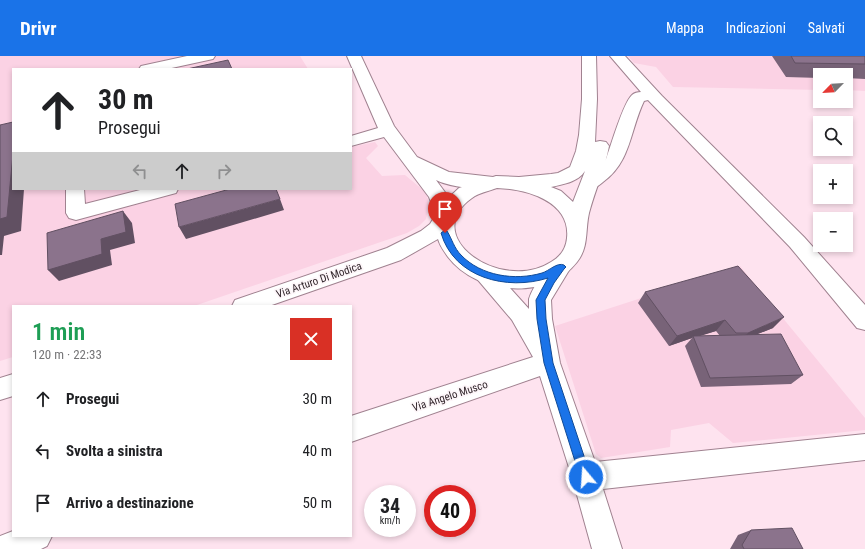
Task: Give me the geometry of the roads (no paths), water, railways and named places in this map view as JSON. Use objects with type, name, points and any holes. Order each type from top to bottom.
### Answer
[{"type":"street","points":[[145,56],[146,68]]},
{"type":"street","points":[[151,68],[208,56]]},
{"type":"street","points":[[354,56],[389,130],[438,195],[446,216],[445,233],[447,241],[458,257],[474,270],[501,279],[534,279],[549,274],[561,267]]},
{"type":"street","points":[[410,159],[445,177],[476,182],[552,181],[571,175],[582,164],[586,142],[590,90],[590,56]]},
{"type":"street","points":[[590,56],[599,87],[603,114],[600,148],[596,167],[583,198],[577,225],[578,236],[576,247],[570,258],[551,280],[540,300],[541,319],[548,363],[586,477],[606,549]]},
{"type":"street","points":[[618,56],[651,93],[796,242],[865,321]]},
{"type":"street","points":[[590,183],[608,170],[615,159],[632,110],[638,98],[651,93]]},
{"type":"street","points":[[352,141],[389,130]]},
{"type":"street","points":[[394,254],[428,236],[437,229],[451,206],[459,197],[469,190],[496,182]]},
{"type":"street","points":[[515,182],[529,185],[554,196],[572,214],[577,225]]},
{"type":"street","points":[[75,190],[76,213],[164,190]]},
{"type":"street","points":[[394,254],[429,251],[458,257]]},
{"type":"street","name":"Via Arturo Di Modica","points":[[246,305],[394,254]]},
{"type":"street","points":[[485,274],[520,313],[548,363]]},
{"type":"street","name":"Via Angelo Musco","points":[[352,429],[548,363]]},
{"type":"street","points":[[0,390],[12,385]]},
{"type":"street","points":[[586,477],[865,447]]},
{"type":"street","points":[[4,549],[34,537]]}]
